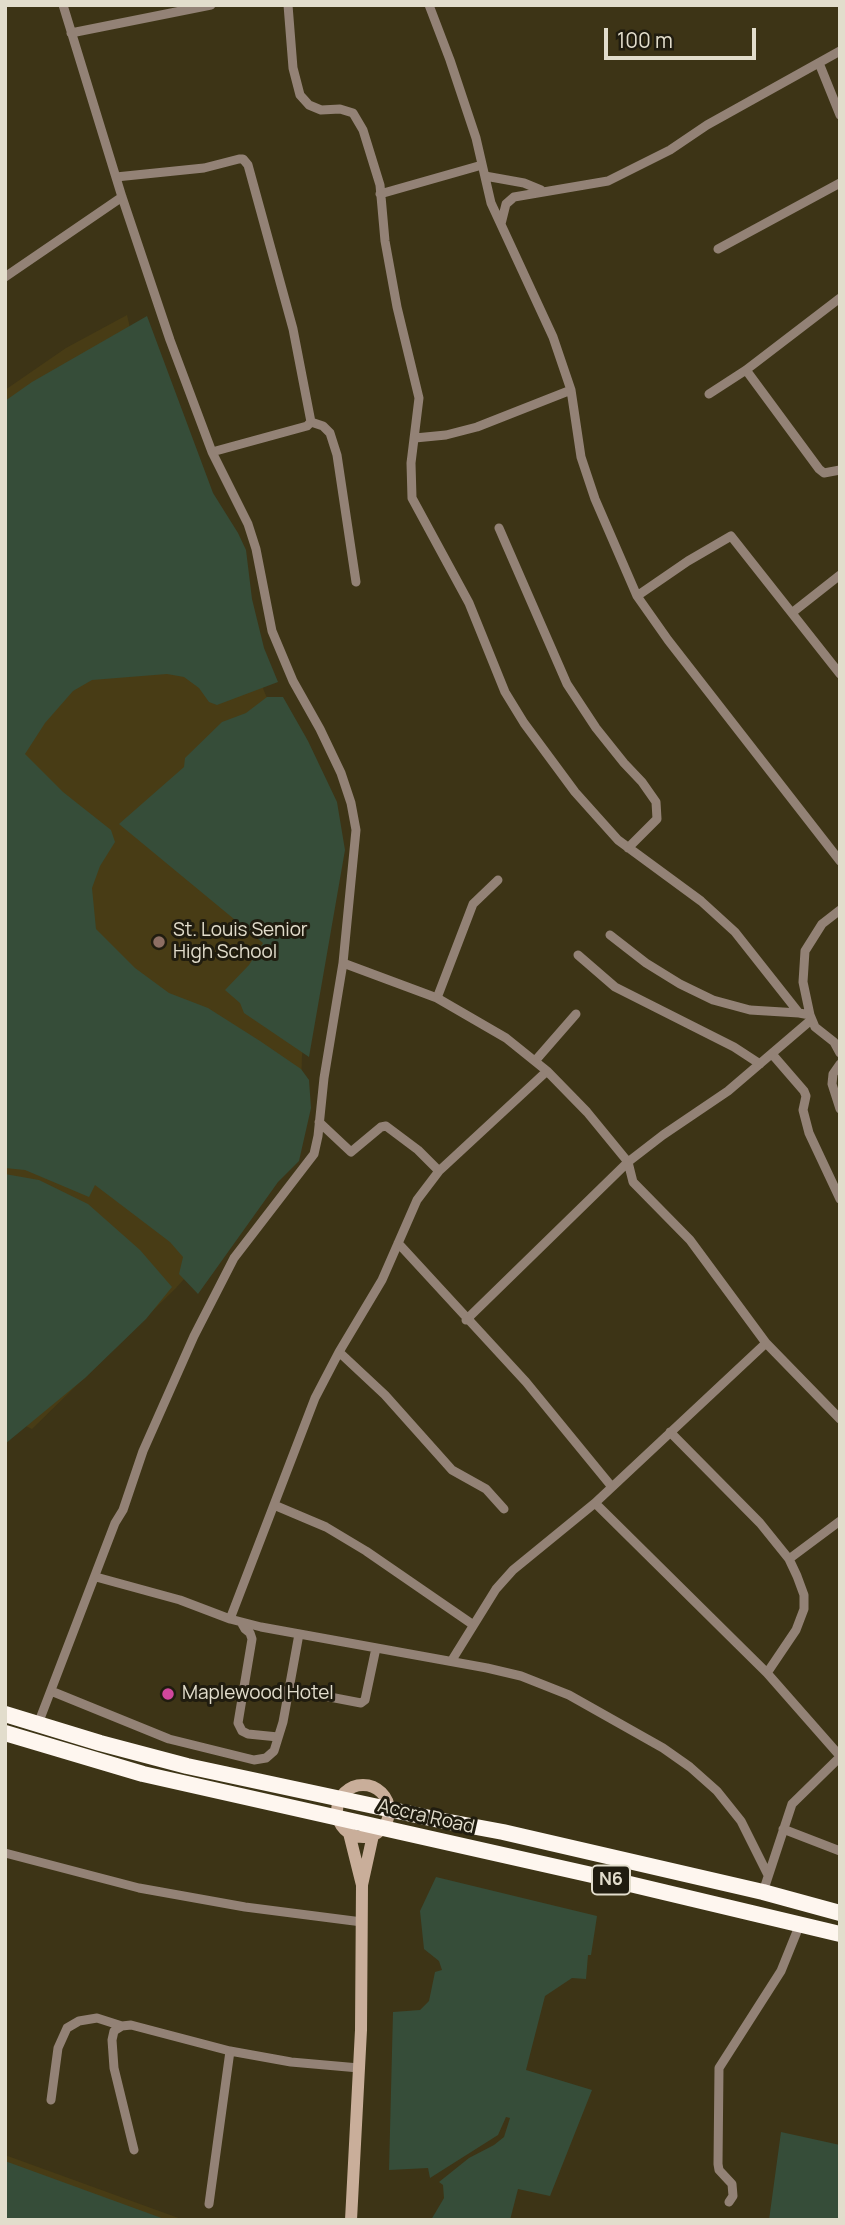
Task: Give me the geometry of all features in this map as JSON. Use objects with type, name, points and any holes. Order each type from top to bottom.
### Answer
[{"type":"highway","name":"Accra Road","points":[[5,1714],[187,1766],[600,1854],[840,1913]]},
{"type":"highway","name":"Accra Road","points":[[5,1733],[143,1774],[338,1818],[378,1832],[592,1875],[840,1934]]},
{"type":"highway","points":[[592,1875],[600,1854]]},
{"type":"street","points":[[38,1724],[143,1451],[194,1336],[234,1258],[314,1154],[343,963],[356,830],[341,773],[293,681],[272,631],[256,549],[248,524],[212,452],[170,340],[122,197],[63,5]]},
{"type":"street","points":[[71,33],[211,5]]},
{"type":"street","points":[[288,5],[293,68],[300,95],[309,106],[353,113],[363,130],[380,194],[397,307],[419,398],[411,463],[412,498],[469,603],[505,692],[524,723],[575,792],[628,848],[701,901],[735,932],[815,1027],[834,1042],[840,1053]]},
{"type":"street","points":[[429,5],[476,138],[491,203],[553,337],[571,390],[581,457],[595,499],[637,596],[668,640],[840,860]]},
{"type":"street","points":[[501,225],[506,204],[510,200],[543,190],[608,181],[670,150],[707,125],[840,51]]},
{"type":"street","points":[[819,63],[840,116]]},
{"type":"street","points":[[116,177],[204,168],[239,159],[243,159],[248,165],[290,317],[311,422]]},
{"type":"street","points":[[380,194],[482,165]]},
{"type":"street","points":[[485,176],[524,183],[543,190]]},
{"type":"street","points":[[718,248],[840,183]]},
{"type":"street","points":[[5,277],[122,197]]},
{"type":"street","points":[[709,394],[746,370],[840,298]]},
{"type":"street","points":[[746,370],[819,469],[824,473],[840,470]]},
{"type":"street","points":[[415,439],[477,427],[571,390]]},
{"type":"street","points":[[212,452],[307,426],[311,422]]},
{"type":"street","points":[[311,422],[323,426],[330,433],[337,455],[356,582]]},
{"type":"street","points":[[499,528],[567,684],[596,728],[656,802],[657,819],[628,848]]},
{"type":"street","points":[[637,596],[731,536],[840,674]]},
{"type":"street","points":[[793,612],[840,575]]},
{"type":"street","points":[[437,998],[473,904],[498,880]]},
{"type":"street","points":[[466,1320],[628,1162],[728,1091],[772,1054],[807,1016],[803,982],[805,951],[822,924],[840,910]]},
{"type":"street","points":[[610,935],[646,963],[713,1000],[750,1010],[807,1016]]},
{"type":"street","points":[[578,955],[615,987],[727,1044],[760,1064]]},
{"type":"street","points":[[343,963],[437,998],[506,1038],[547,1070],[587,1112],[628,1162],[633,1182],[690,1240],[766,1343],[840,1419]]},
{"type":"street","points":[[535,1061],[576,1014]]},
{"type":"street","points":[[772,1054],[804,1091],[806,1096],[803,1110],[808,1133],[840,1199]]},
{"type":"street","points":[[840,1064],[832,1084],[840,1109]]},
{"type":"street","points":[[230,1619],[315,1398],[382,1280],[417,1200],[439,1171],[547,1070]]},
{"type":"street","points":[[319,1122],[351,1152],[381,1127],[386,1126],[418,1150],[439,1171]]},
{"type":"street","points":[[398,1243],[466,1320],[526,1382],[612,1488]]},
{"type":"street","points":[[452,1660],[472,1623],[513,1570],[596,1503],[766,1343]]},
{"type":"street","points":[[339,1352],[385,1395],[452,1470],[486,1489],[504,1509]]},
{"type":"street","points":[[670,1432],[760,1523],[789,1559],[804,1595],[804,1609],[796,1630],[768,1674]]},
{"type":"street","points":[[596,1503],[768,1674],[840,1757],[835,1769],[792,1804],[762,1892]]},
{"type":"street","points":[[274,1505],[326,1527],[366,1550],[472,1623]]},
{"type":"street","points":[[789,1559],[840,1521]]},
{"type":"street","points":[[96,1577],[180,1600],[241,1622],[452,1660],[521,1676],[569,1695],[663,1748],[717,1791],[741,1821],[768,1875]]},
{"type":"street","points":[[241,1622],[252,1639],[238,1723],[247,1734],[278,1737]]},
{"type":"street","points":[[51,1691],[170,1740],[254,1760],[271,1756],[278,1737],[299,1633]]},
{"type":"street","points":[[288,1689],[360,1703],[365,1700],[376,1648]]},
{"type":"street","points":[[340,1798],[338,1818],[349,1833],[362,1885],[362,2017],[352,2220]]},
{"type":"street","points":[[362,1885],[378,1832],[387,1822],[388,1808]]},
{"type":"street","points":[[783,1829],[840,1851]]},
{"type":"street","points":[[349,1833],[361,1837],[378,1832]]},
{"type":"street","points":[[5,1853],[139,1888],[245,1907],[362,1922]]},
{"type":"street","points":[[729,2202],[733,2189],[729,2180],[719,2170],[718,2164],[719,2068],[781,1971],[800,1924]]},
{"type":"street","points":[[51,2100],[58,2048],[67,2028],[79,2021],[97,2018],[230,2051],[290,2062],[359,2068]]},
{"type":"street","points":[[122,2026],[114,2031],[112,2040],[114,2068],[134,2150]]},
{"type":"street","points":[[209,2204],[230,2051]]},
{"type":"shaded area","name":"St. Louis Senior High School","points":[[127,315],[134,345],[223,550],[264,691],[325,828],[302,1056],[301,1090],[272,1181],[176,1288],[32,1429],[20,1423],[5,1445],[5,390],[66,348]]},
{"type":"shaded area","points":[[5,2155],[184,2220],[5,2220]]},
{"type":"green space","points":[[147,316],[213,493],[246,550],[252,599],[264,648],[278,682],[217,705],[209,702],[199,688],[184,677],[167,674],[92,680],[73,691],[45,723],[25,754],[63,792],[111,830],[115,842],[100,866],[92,888],[96,929],[135,968],[169,993],[208,1008],[301,1069],[309,1080],[311,1108],[299,1161],[278,1182],[198,1294],[179,1274],[183,1257],[170,1242],[95,1185],[89,1197],[25,1170],[5,1168],[5,401],[32,382]]},
{"type":"green space","points":[[267,697],[283,697],[308,741],[337,802],[345,850],[309,1057],[244,1013],[240,1003],[225,990],[249,965],[263,943],[119,824],[184,767],[185,758],[222,722],[246,713]]},
{"type":"green space","points":[[5,1174],[39,1180],[88,1204],[140,1250],[172,1287],[146,1319],[85,1378],[5,1444]]},
{"type":"green space","points":[[436,1877],[597,1916],[591,1955],[588,1955],[586,1979],[572,1978],[545,1996],[526,2070],[592,2090],[550,2196],[518,2189],[510,2220],[431,2220],[444,2198],[443,2185],[439,2182],[469,2158],[504,2137],[510,2118],[506,2117],[498,2135],[430,2178],[428,2168],[389,2170],[393,2012],[420,2010],[429,2001],[435,1972],[442,1970],[439,1961],[424,1949],[420,1911]]},
{"type":"green space","points":[[781,2132],[840,2145],[840,2220],[769,2220]]},
{"type":"green space","points":[[5,2161],[167,2220],[5,2220]]},
{"type":"place","name":"St. Louis Senior High School","points":[[159,942]]},
{"type":"place","name":"Maplewood Hotel","points":[[168,1694]]}]
